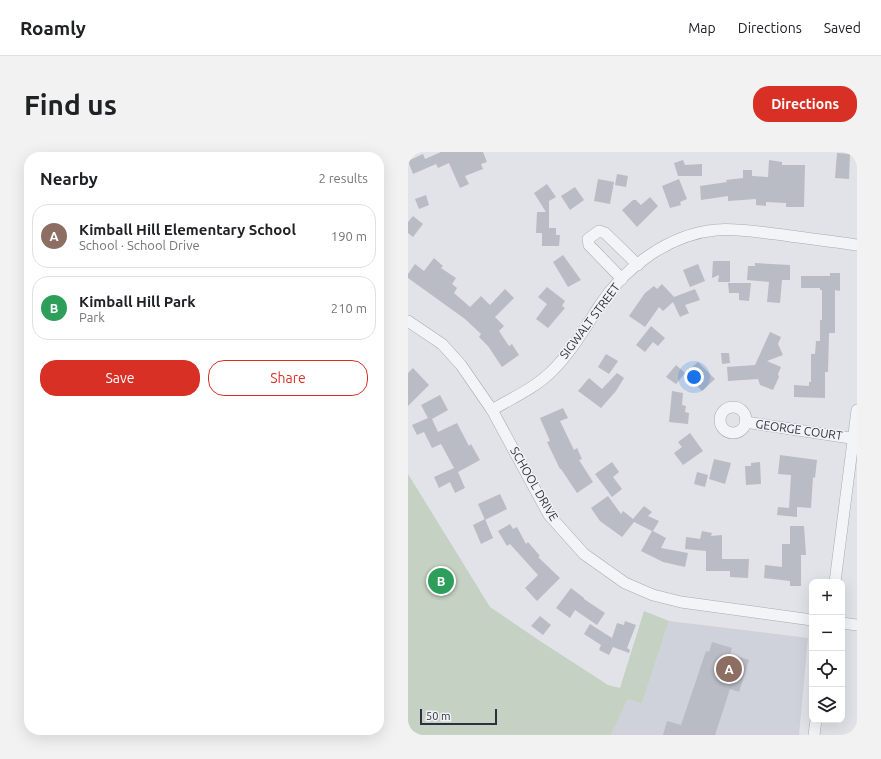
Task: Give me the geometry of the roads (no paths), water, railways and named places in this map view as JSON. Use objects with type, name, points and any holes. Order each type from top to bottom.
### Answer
[{"type":"street","points":[[622,279],[589,245],[588,239],[593,234],[599,230],[606,233],[638,265]]},
{"type":"street","name":"SIGWALT STREET","points":[[492,410],[537,384],[552,371],[578,341],[601,304],[622,279],[664,246],[681,237],[717,230],[752,231],[857,245]]},
{"type":"street","name":"SCHOOL DRIVE","points":[[408,321],[447,349],[461,365],[492,410],[549,515],[584,554],[625,583],[653,595],[681,602],[809,620]]},
{"type":"street","points":[[835,579],[855,439],[857,410]]},
{"type":"street","name":"GEORGE COURT","points":[[745,422],[855,439]]},
{"type":"street","points":[[845,623],[857,625]]},
{"type":"street","points":[[814,735],[816,723]]},
{"type":"place","name":"Kimball Hill Park","points":[[441,581]]},
{"type":"place","name":"Kimball Hill Elementary School","points":[[729,669]]}]
